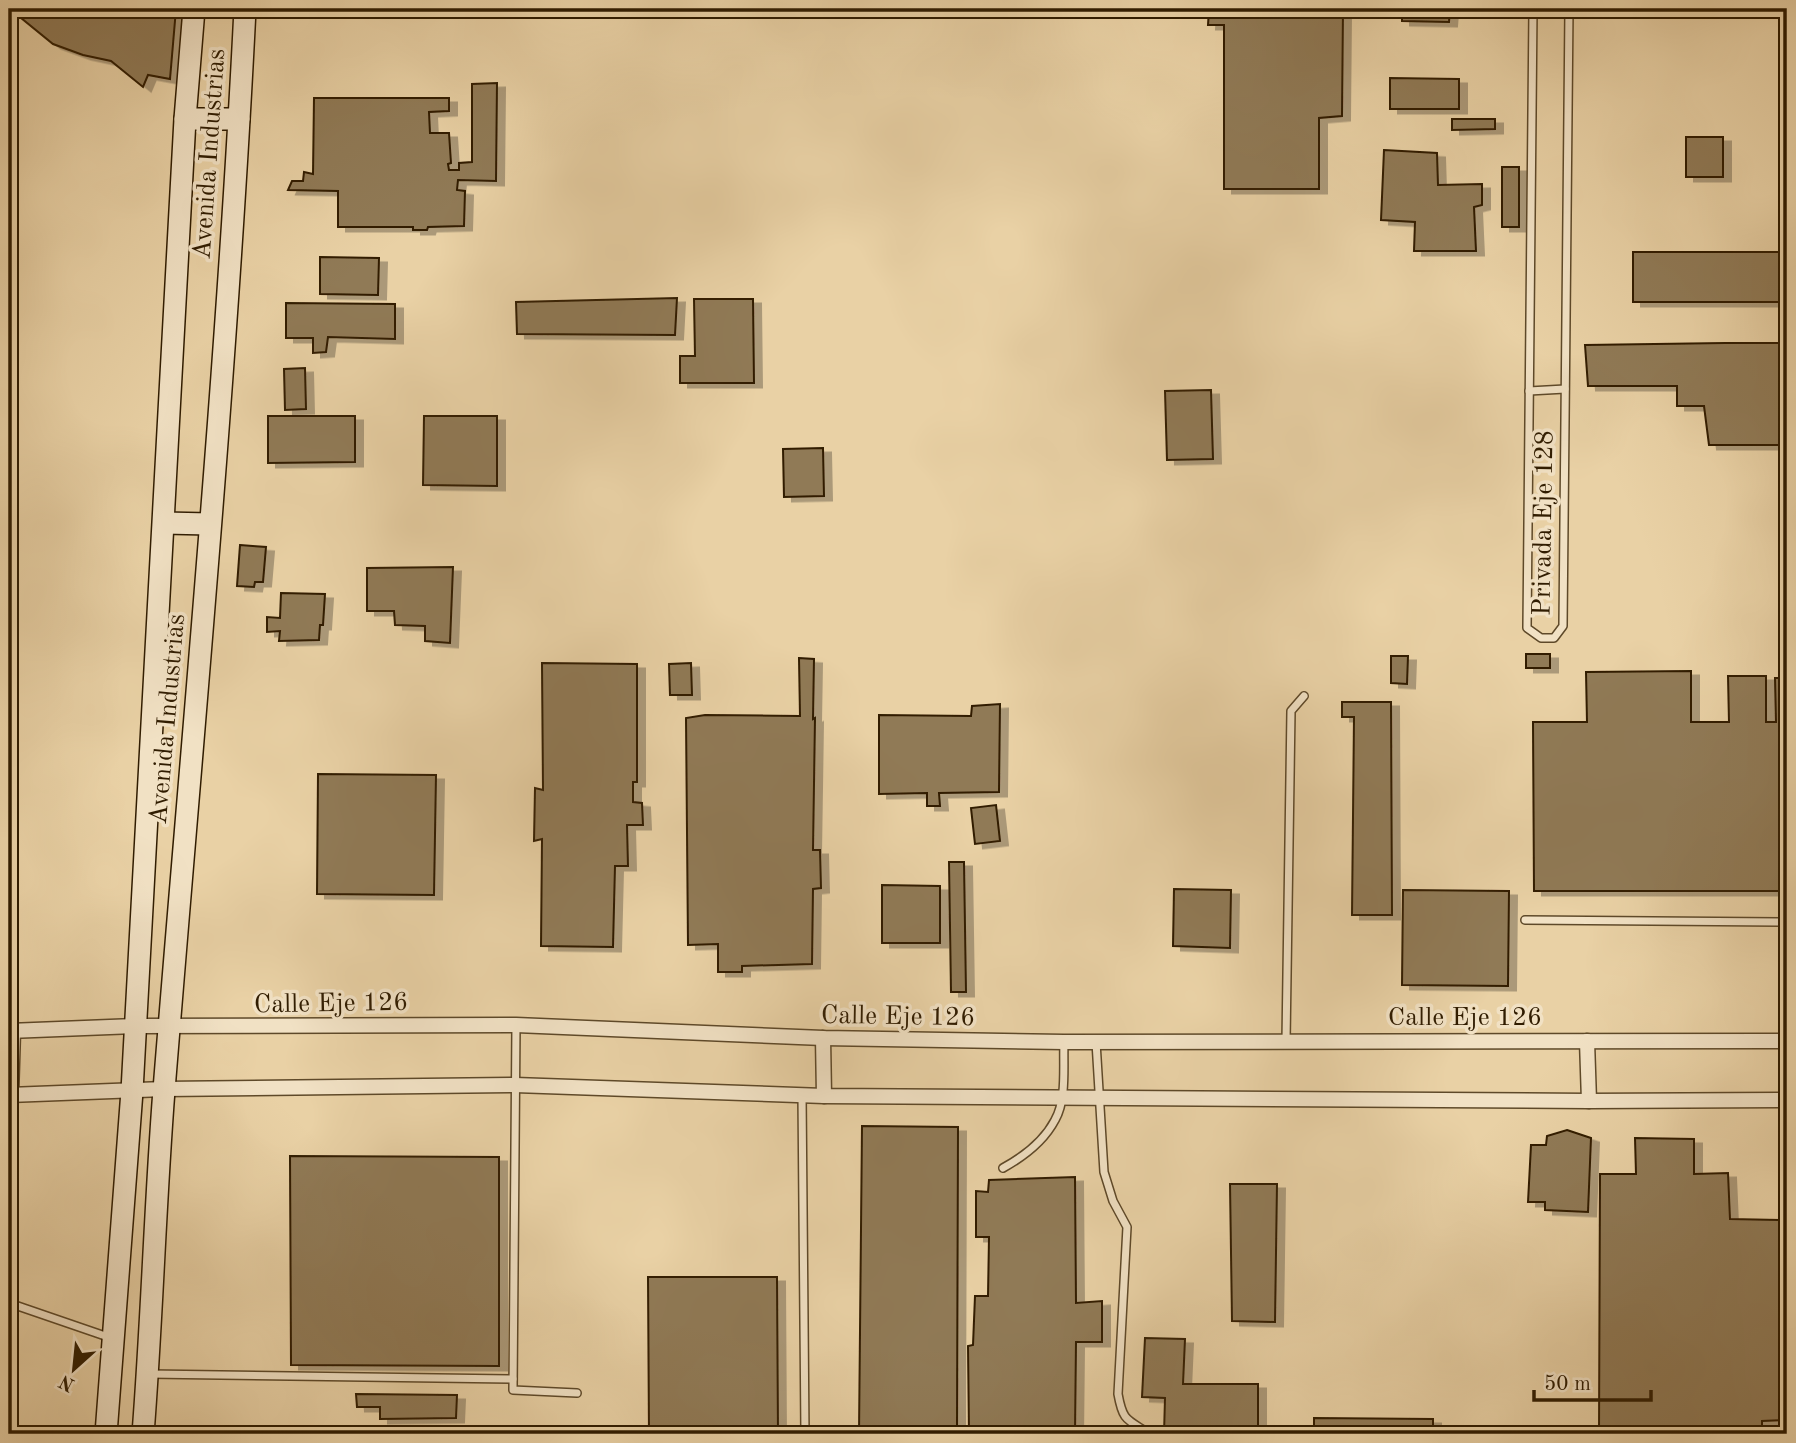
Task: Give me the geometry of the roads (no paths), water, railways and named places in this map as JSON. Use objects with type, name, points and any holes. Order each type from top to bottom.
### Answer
[{"type":"main road","name":"Avenida Industrias","points":[[106,1434],[132,1091],[185,118],[194,9]]},
{"type":"main road","name":"Avenida Industrias","points":[[143,1434],[164,1089],[210,524],[245,9]]},
{"type":"main road","points":[[185,118],[239,119]]},
{"type":"main road","points":[[164,523],[210,524]]},
{"type":"street","name":"Calle Eje 126","points":[[11,1031],[135,1026],[516,1025],[823,1038],[1064,1042],[1787,1041]]},
{"type":"street","points":[[11,1031],[10,1095],[164,1089],[515,1085],[824,1096],[1787,1100]]},
{"type":"street","points":[[823,1038],[824,1096]]},
{"type":"street","points":[[1587,1041],[1588,1101]]},
{"type":"lane","name":"Privada Eje 128","points":[[1533,9],[1527,628],[1541,638],[1554,638],[1563,626],[1569,9]]},
{"type":"lane","points":[[1529,391],[1565,389]]},
{"type":"lane","points":[[1286,1041],[1291,711],[1304,696]]},
{"type":"lane","points":[[1525,920],[1787,922]]},
{"type":"lane","points":[[516,1025],[513,1390],[577,1393]]},
{"type":"lane","points":[[1003,1168],[1025,1156],[1056,1119],[1062,1096],[1064,1042]]},
{"type":"lane","points":[[1096,1042],[1104,1172],[1113,1201],[1127,1227],[1118,1394],[1122,1414],[1132,1424],[1150,1434]]},
{"type":"lane","points":[[802,1095],[805,1434]]},
{"type":"lane","points":[[9,1303],[114,1339]]},
{"type":"lane","points":[[148,1374],[513,1378]]}]
